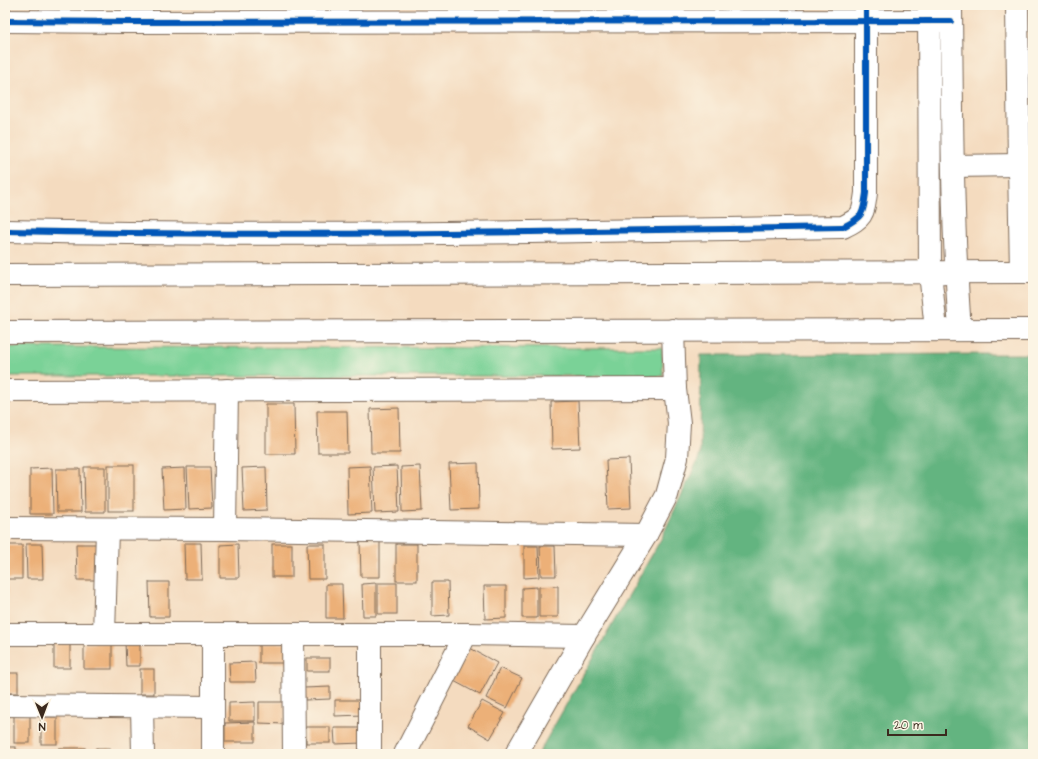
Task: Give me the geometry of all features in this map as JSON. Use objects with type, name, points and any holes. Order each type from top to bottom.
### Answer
[{"type":"street","points":[[5,274],[1027,272],[1027,230],[1019,165],[1022,11]]},
{"type":"street","points":[[5,231],[122,234],[306,234],[843,227],[856,221],[864,211],[866,193],[866,13]]},
{"type":"street","points":[[929,13],[930,272],[936,330]]},
{"type":"street","points":[[5,21],[129,14],[951,13],[956,272],[960,330]]},
{"type":"street","points":[[953,166],[1019,165]]},
{"type":"street","points":[[516,754],[584,636],[646,535],[667,495],[677,458],[679,423],[675,389],[673,330]]},
{"type":"street","points":[[5,332],[1033,330]]},
{"type":"street","points":[[5,391],[675,389]]},
{"type":"street","points":[[225,529],[227,390]]},
{"type":"street","points":[[5,528],[225,529],[646,535]]},
{"type":"street","points":[[104,634],[107,529]]},
{"type":"street","points":[[5,634],[466,634],[584,636]]},
{"type":"street","points":[[213,634],[213,754]]},
{"type":"street","points":[[293,634],[294,754]]},
{"type":"street","points":[[370,634],[370,754]]},
{"type":"street","points":[[405,754],[466,634]]},
{"type":"street","points":[[5,705],[213,707]]},
{"type":"street","points":[[142,707],[142,754]]},
{"type":"green space","points":[[5,347],[662,348],[663,376],[5,376]]},
{"type":"green space","points":[[1033,354],[1033,754],[538,754],[661,539],[700,455],[701,355]]},
{"type":"building","points":[[578,401],[580,448],[552,449],[551,402]]},
{"type":"building","points":[[266,404],[294,404],[295,454],[266,454]]},
{"type":"building","points":[[399,408],[400,453],[371,453],[370,409]]},
{"type":"building","points":[[317,411],[347,411],[348,453],[318,453]]},
{"type":"building","points":[[629,459],[631,508],[608,509],[606,460]]},
{"type":"building","points":[[478,463],[479,509],[451,510],[449,464]]},
{"type":"building","points":[[108,465],[134,465],[134,511],[108,511]]},
{"type":"building","points":[[370,466],[372,513],[348,514],[347,467]]},
{"type":"building","points":[[397,466],[399,512],[375,513],[373,467]]},
{"type":"building","points":[[420,466],[422,511],[402,512],[401,467]]},
{"type":"building","points":[[84,467],[105,467],[105,512],[85,512]]},
{"type":"building","points":[[187,467],[210,467],[212,508],[189,509]]},
{"type":"building","points":[[266,467],[267,510],[244,511],[242,468]]},
{"type":"building","points":[[52,468],[53,514],[30,514],[30,469]]},
{"type":"building","points":[[185,468],[186,509],[164,510],[162,469]]},
{"type":"building","points":[[56,469],[80,469],[81,512],[57,512]]},
{"type":"building","points":[[360,542],[380,542],[380,577],[361,577]]},
{"type":"building","points":[[184,543],[201,543],[202,579],[185,579]]},
{"type":"building","points":[[26,544],[42,544],[43,579],[27,579]]},
{"type":"building","points":[[76,544],[97,544],[97,580],[77,580]]},
{"type":"building","points":[[238,544],[239,578],[220,578],[220,545]]},
{"type":"building","points":[[272,544],[292,544],[292,577],[272,577]]},
{"type":"building","points":[[307,544],[325,544],[325,579],[308,579]]},
{"type":"building","points":[[396,544],[417,544],[417,581],[396,581]]},
{"type":"building","points":[[6,545],[22,545],[22,579],[7,579]]},
{"type":"building","points":[[524,546],[538,546],[539,577],[524,578]]},
{"type":"building","points":[[540,546],[555,546],[556,576],[541,576]]},
{"type":"building","points":[[149,582],[169,582],[169,617],[150,617]]},
{"type":"building","points":[[432,582],[448,582],[449,615],[432,616]]},
{"type":"building","points":[[376,583],[376,616],[363,616],[362,584]]},
{"type":"building","points":[[378,583],[397,583],[397,614],[378,614]]},
{"type":"building","points":[[326,584],[342,584],[343,618],[326,618]]},
{"type":"building","points":[[484,586],[506,586],[506,618],[485,619]]},
{"type":"building","points":[[558,586],[558,617],[539,617],[539,587]]},
{"type":"building","points":[[5,587],[7,587],[7,620],[5,620]]},
{"type":"building","points":[[537,587],[537,618],[522,618],[522,588]]},
{"type":"building","points":[[125,642],[140,642],[140,666],[126,666]]},
{"type":"building","points":[[54,643],[70,643],[70,668],[54,668]]},
{"type":"building","points":[[84,643],[112,643],[112,669],[84,669]]},
{"type":"building","points":[[287,643],[288,663],[259,663],[259,644]]},
{"type":"building","points":[[470,648],[497,663],[480,695],[452,680]]},
{"type":"building","points":[[307,658],[330,658],[330,671],[307,671]]},
{"type":"building","points":[[255,662],[256,682],[230,682],[229,663]]},
{"type":"building","points":[[500,668],[522,678],[507,708],[486,698]]},
{"type":"building","points":[[140,669],[154,669],[154,694],[140,694]]},
{"type":"building","points":[[5,673],[18,673],[18,693],[5,693]]},
{"type":"building","points":[[330,687],[330,699],[305,700],[304,688]]},
{"type":"building","points":[[335,700],[363,700],[363,715],[335,716]]},
{"type":"building","points":[[482,701],[505,713],[490,739],[468,726]]},
{"type":"building","points":[[255,702],[255,721],[229,721],[229,703]]},
{"type":"building","points":[[259,702],[285,702],[285,724],[259,723]]},
{"type":"building","points":[[14,716],[30,716],[30,743],[14,743]]},
{"type":"building","points":[[41,717],[57,717],[57,744],[41,744]]},
{"type":"building","points":[[255,722],[255,742],[225,742],[225,723]]},
{"type":"building","points":[[306,727],[330,727],[330,743],[306,743]]},
{"type":"building","points":[[334,728],[362,728],[363,743],[335,744]]},
{"type":"building","points":[[5,747],[16,747],[16,754],[5,754]]},
{"type":"building","points":[[59,748],[85,748],[85,754],[59,754]]},
{"type":"building","points":[[96,748],[110,748],[110,754],[96,754]]},
{"type":"cycle path","points":[[5,231],[319,234],[843,227],[855,221],[861,214],[863,211],[866,193],[866,5]]},
{"type":"cycle path","points":[[5,21],[951,21]]}]
